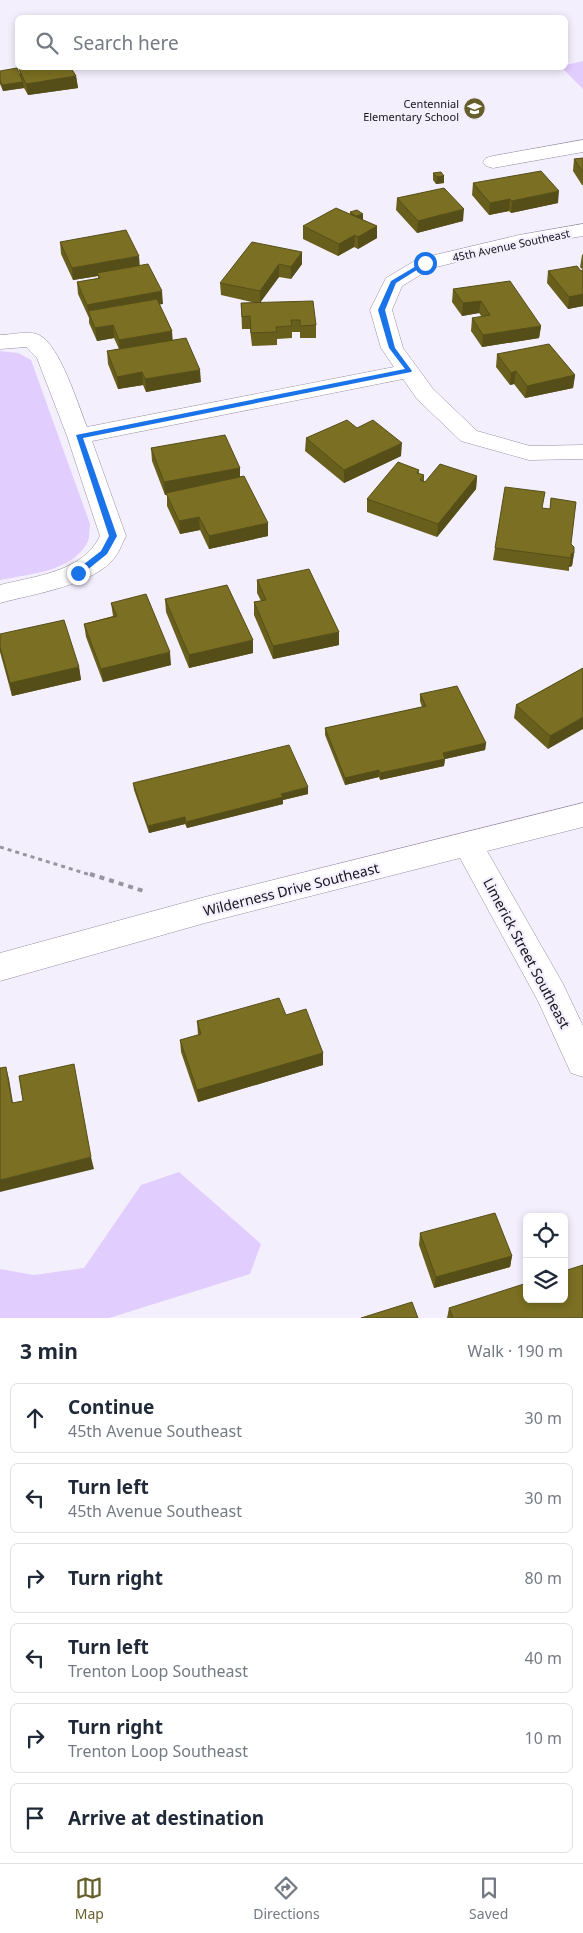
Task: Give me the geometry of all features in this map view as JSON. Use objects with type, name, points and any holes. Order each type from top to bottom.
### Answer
[{"type":"street","points":[[493,162],[583,146]]},
{"type":"street","name":"45th Avenue Southeast","points":[[583,230],[519,240],[425,263],[393,282],[382,310],[392,348],[425,394],[469,436],[529,453],[583,452]]},
{"type":"street","points":[[0,342],[32,340],[47,356],[79,436],[113,536],[104,553],[78,573],[0,594]]},
{"type":"street","points":[[79,436],[409,371]]},
{"type":"street","name":"Wilderness Drive Southeast","points":[[0,967],[205,910],[583,815]]},
{"type":"street","name":"Limerick Street Southeast","points":[[468,845],[551,994],[583,1062]]},
{"type":"path","points":[[0,847],[149,893]]},
{"type":"shaded area","points":[[583,61],[583,89],[564,70],[568,70],[568,65]]},
{"type":"shaded area","points":[[0,351],[18,353],[31,360],[90,524],[88,541],[80,553],[71,560],[48,570],[0,580]]},
{"type":"shaded area","points":[[179,1172],[261,1244],[250,1274],[109,1318],[0,1318],[0,1269],[34,1275],[84,1268],[141,1185]]},
{"type":"building","points":[[15,68],[18,70],[23,82],[2,85],[0,71]]},
{"type":"building","points":[[19,70],[72,70],[76,76],[26,84]]},
{"type":"building","points":[[583,158],[583,172],[574,159]]},
{"type":"building","points":[[541,171],[559,191],[512,201],[510,199],[490,203],[473,183]]},
{"type":"building","points":[[441,172],[444,176],[437,177],[433,173]]},
{"type":"building","points":[[444,188],[464,209],[418,221],[397,198]]},
{"type":"building","points":[[336,208],[377,226],[358,237],[355,235],[339,244],[303,226]]},
{"type":"building","points":[[357,210],[363,214],[356,216],[350,212]]},
{"type":"building","points":[[126,230],[139,256],[72,268],[60,242]]},
{"type":"building","points":[[252,242],[302,252],[291,267],[279,264],[260,291],[220,283]]},
{"type":"building","points":[[148,264],[162,291],[87,305],[77,282],[100,278],[97,273]]},
{"type":"building","points":[[577,266],[581,271],[583,270],[583,294],[569,297],[548,271]]},
{"type":"building","points":[[510,281],[541,326],[483,335],[472,318],[490,315],[481,301],[463,303],[453,289]]},
{"type":"building","points":[[157,299],[172,331],[119,340],[113,325],[95,328],[88,311]]},
{"type":"building","points":[[313,301],[316,325],[300,326],[300,320],[291,320],[292,326],[276,327],[277,332],[251,333],[250,316],[242,317],[241,303]]},
{"type":"building","points":[[186,338],[200,370],[145,379],[142,372],[117,377],[107,351]]},
{"type":"building","points":[[549,344],[575,375],[527,386],[516,371],[511,373],[497,354]]},
{"type":"building","points":[[347,420],[357,428],[373,420],[402,443],[344,470],[306,438]]},
{"type":"building","points":[[225,435],[240,468],[164,482],[151,448]]},
{"type":"building","points":[[398,462],[419,470],[417,473],[424,475],[420,480],[425,482],[440,464],[477,476],[438,524],[367,499]]},
{"type":"building","points":[[244,476],[268,523],[209,536],[199,517],[179,521],[166,493]]},
{"type":"building","points":[[505,487],[545,492],[542,508],[550,509],[551,498],[576,502],[571,544],[574,547],[574,553],[571,554],[571,558],[495,548]]},
{"type":"building","points":[[309,569],[339,632],[273,646],[254,602],[266,600],[257,580]]},
{"type":"building","points":[[227,585],[253,640],[189,655],[165,599]]},
{"type":"building","points":[[146,594],[170,652],[101,669],[84,624],[117,616],[111,603]]},
{"type":"building","points":[[64,620],[79,667],[10,683],[0,647],[0,634]]},
{"type":"building","points":[[583,668],[583,717],[550,736],[516,705]]},
{"type":"building","points":[[457,686],[486,743],[443,753],[445,759],[380,773],[379,770],[345,778],[325,728],[426,706],[420,694]]},
{"type":"building","points":[[289,745],[308,787],[281,794],[283,797],[186,822],[185,817],[148,826],[133,783]]},
{"type":"building","points":[[279,998],[286,1015],[306,1009],[323,1053],[197,1090],[180,1040],[201,1034],[197,1021]]},
{"type":"building","points":[[74,1064],[91,1157],[0,1180],[0,1068],[6,1067],[12,1103],[23,1101],[19,1076]]},
{"type":"building","points":[[495,1213],[512,1256],[436,1277],[420,1233]]},
{"type":"building","points":[[583,1265],[583,1318],[453,1318],[449,1308],[523,1284],[523,1303],[568,1303],[568,1270]]},
{"type":"building","points":[[412,1302],[418,1318],[361,1318]]},
{"type":"place","name":"Centennial Elementary School","points":[[475,109]]},
{"type":"route","points":[[78,573],[104,553],[113,536],[79,436],[409,371],[392,348],[382,310],[393,282],[425,263]]}]
